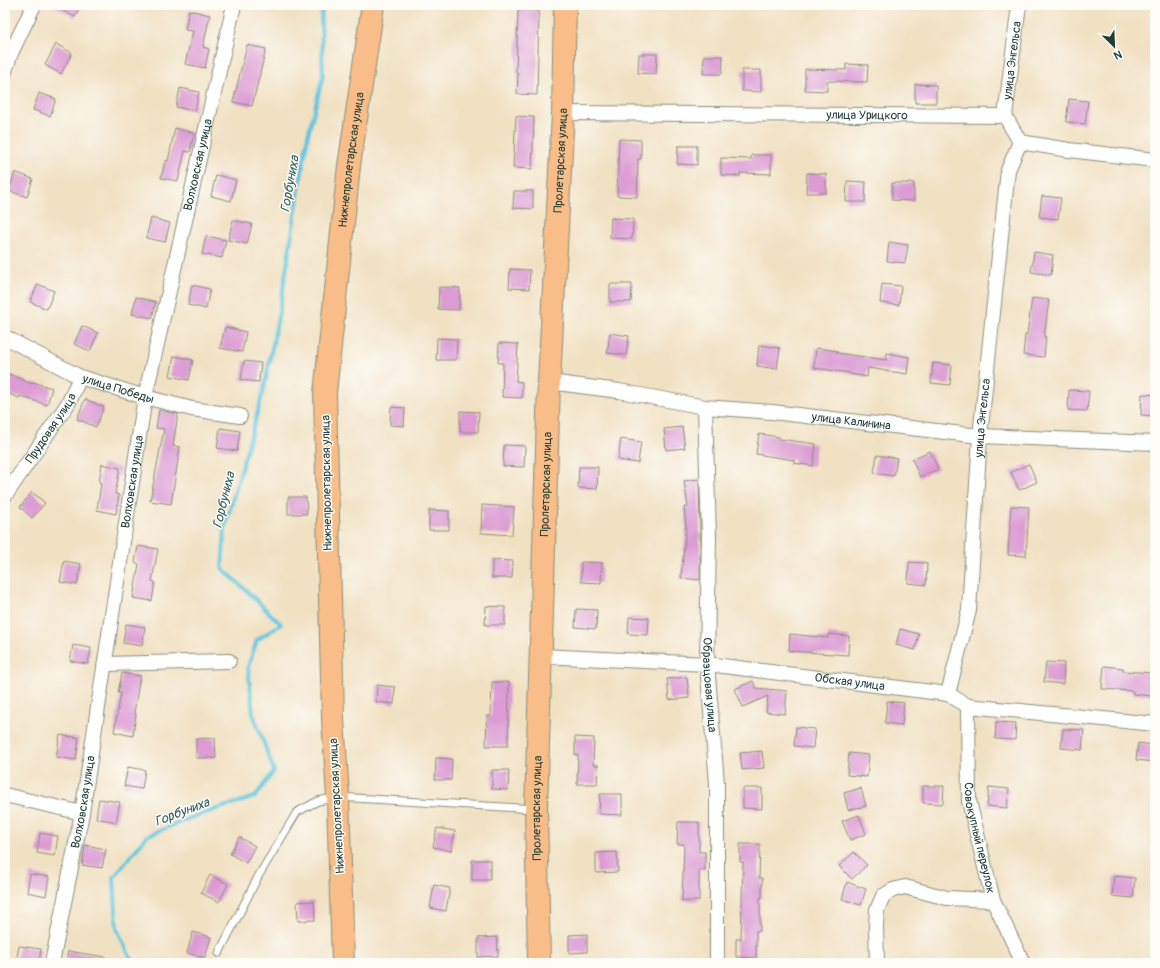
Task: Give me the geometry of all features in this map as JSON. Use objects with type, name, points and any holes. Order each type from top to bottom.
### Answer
[{"type":"main road","name":"Нижнепролетарская улица","points":[[343,963],[338,797],[333,719],[325,393],[349,166],[372,5]]},
{"type":"main road","name":"Пролетарская улица","points":[[539,963],[536,810],[549,382],[563,113],[565,5]]},
{"type":"street","points":[[5,71],[11,53],[34,5]]},
{"type":"street","name":"Волховская улица","points":[[52,963],[82,813],[145,397],[234,5]]},
{"type":"street","name":"улица Энгельса","points":[[1005,116],[1019,5]]},
{"type":"street","name":"улица Урицкого","points":[[563,113],[1005,116]]},
{"type":"street","points":[[1005,116],[1020,142],[1070,150],[1155,160]]},
{"type":"street","name":"улица Энгельса","points":[[948,694],[969,610],[980,436],[1008,170],[1020,142]]},
{"type":"street","name":"улица Победы","points":[[5,337],[80,377],[145,397],[192,409],[240,416]]},
{"type":"street","name":"Прудовая улица","points":[[5,496],[69,402],[80,377]]},
{"type":"street","name":"улица Калинина","points":[[549,382],[619,392],[705,407],[772,412],[980,436],[1155,443]]},
{"type":"street","name":"Образцовая улица","points":[[705,407],[709,536],[707,664],[717,783],[717,963]]},
{"type":"street","name":"Обская улица","points":[[541,656],[707,664],[948,694],[968,706],[1155,724]]},
{"type":"street","points":[[105,664],[229,661]]},
{"type":"street","name":"Совокупный переулок","points":[[968,706],[969,802],[993,900],[1023,963]]},
{"type":"street","points":[[5,795],[82,813]]},
{"type":"street","points":[[877,963],[877,910],[883,896],[893,890],[905,887],[947,898],[993,900]]},
{"type":"lane","points":[[219,953],[259,875],[297,812],[318,801],[338,797],[536,810]]},
{"type":"building","points":[[52,5],[81,5],[75,17]]},
{"type":"building","points":[[189,10],[210,15],[203,47],[209,49],[205,68],[185,64],[193,31],[185,30]]},
{"type":"building","points":[[518,10],[539,11],[537,95],[517,94],[518,73],[516,73]]},
{"type":"building","points":[[56,44],[72,53],[61,74],[45,65]]},
{"type":"building","points":[[247,45],[266,49],[252,106],[233,102]]},
{"type":"building","points":[[639,54],[657,54],[656,74],[638,73]]},
{"type":"building","points":[[704,56],[723,56],[722,74],[703,74]]},
{"type":"building","points":[[846,64],[868,65],[867,82],[827,81],[827,91],[805,90],[805,69],[846,70]]},
{"type":"building","points":[[742,70],[761,70],[761,92],[742,91]]},
{"type":"building","points":[[915,84],[936,85],[936,103],[915,103]]},
{"type":"building","points":[[180,88],[199,92],[195,111],[176,107]]},
{"type":"building","points":[[39,93],[56,99],[50,116],[33,110]]},
{"type":"building","points":[[1069,99],[1088,101],[1085,124],[1066,122]]},
{"type":"building","points":[[516,116],[534,117],[532,169],[513,168]]},
{"type":"building","points":[[175,128],[194,133],[190,152],[185,151],[178,181],[161,178],[165,161],[168,161]]},
{"type":"building","points":[[619,139],[641,140],[641,159],[638,159],[637,197],[617,196]]},
{"type":"building","points":[[678,146],[697,146],[697,165],[677,164]]},
{"type":"building","points":[[751,155],[771,155],[771,174],[740,173],[740,176],[721,175],[721,158],[751,159]]},
{"type":"building","points":[[15,172],[33,179],[27,197],[9,191]]},
{"type":"building","points":[[807,173],[826,174],[826,193],[806,193]]},
{"type":"building","points":[[216,175],[236,180],[231,201],[211,196]]},
{"type":"building","points":[[847,181],[866,182],[865,202],[846,202]]},
{"type":"building","points":[[892,183],[914,183],[914,201],[892,200]]},
{"type":"building","points":[[514,191],[533,191],[533,209],[513,208]]},
{"type":"building","points":[[1042,196],[1061,198],[1058,219],[1039,217]]},
{"type":"building","points":[[151,218],[170,223],[165,242],[146,238]]},
{"type":"building","points":[[611,218],[633,219],[632,239],[610,238]]},
{"type":"building","points":[[233,220],[252,224],[247,244],[228,240]]},
{"type":"building","points":[[206,236],[226,240],[222,258],[202,254]]},
{"type":"building","points":[[889,242],[908,245],[905,263],[887,261]]},
{"type":"building","points":[[1034,252],[1053,255],[1051,275],[1031,272]]},
{"type":"building","points":[[510,269],[530,270],[529,289],[509,288]]},
{"type":"building","points":[[38,284],[54,291],[47,309],[30,302]]},
{"type":"building","points":[[610,284],[632,284],[631,302],[610,302]]},
{"type":"building","points":[[882,284],[901,286],[899,305],[880,303]]},
{"type":"building","points":[[192,285],[210,289],[206,309],[188,305]]},
{"type":"building","points":[[439,287],[460,288],[459,310],[438,309]]},
{"type":"building","points":[[136,297],[156,302],[152,318],[132,314]]},
{"type":"building","points":[[1032,298],[1049,300],[1044,337],[1046,337],[1044,357],[1023,355]]},
{"type":"building","points":[[82,326],[98,333],[90,351],[74,344]]},
{"type":"building","points":[[225,327],[246,332],[242,352],[220,348]]},
{"type":"building","points":[[610,333],[629,336],[626,355],[607,353]]},
{"type":"building","points":[[437,338],[457,339],[456,360],[436,360]]},
{"type":"building","points":[[499,343],[518,344],[516,381],[522,382],[522,398],[502,397],[503,363],[498,363]]},
{"type":"building","points":[[759,345],[780,348],[777,369],[757,366]]},
{"type":"building","points":[[816,348],[837,351],[837,353],[886,360],[887,353],[909,357],[907,374],[868,368],[867,377],[814,368]]},
{"type":"building","points":[[174,356],[193,360],[189,380],[170,376]]},
{"type":"building","points":[[244,361],[261,363],[259,382],[241,380]]},
{"type":"building","points":[[933,363],[952,365],[950,385],[931,383]]},
{"type":"building","points":[[5,372],[32,384],[33,382],[52,388],[47,405],[20,396],[19,398],[5,392]]},
{"type":"building","points":[[1069,390],[1089,391],[1087,411],[1068,410]]},
{"type":"building","points":[[1142,394],[1155,395],[1155,416],[1141,415]]},
{"type":"building","points":[[85,399],[104,407],[96,427],[77,419]]},
{"type":"building","points":[[391,407],[405,408],[404,426],[390,425]]},
{"type":"building","points":[[159,410],[178,414],[173,446],[180,447],[171,504],[150,501],[164,429],[156,428]]},
{"type":"building","points":[[460,411],[479,412],[478,432],[460,432]]},
{"type":"building","points":[[682,427],[685,448],[666,450],[664,429]]},
{"type":"building","points":[[220,428],[240,431],[237,451],[217,448]]},
{"type":"building","points":[[759,434],[779,437],[779,439],[816,444],[813,466],[794,463],[794,460],[756,454]]},
{"type":"building","points":[[621,439],[641,442],[638,463],[618,460]]},
{"type":"building","points":[[504,445],[525,446],[524,467],[503,466]]},
{"type":"building","points":[[930,451],[938,469],[920,477],[912,459]]},
{"type":"building","points":[[877,455],[897,458],[894,476],[874,473]]},
{"type":"building","points":[[102,464],[120,468],[115,494],[119,495],[116,514],[97,510]]},
{"type":"building","points":[[1029,464],[1037,482],[1019,490],[1011,472]]},
{"type":"building","points":[[579,467],[598,467],[597,489],[578,488]]},
{"type":"building","points":[[699,479],[700,580],[681,578],[686,526],[684,507],[688,507],[684,481]]},
{"type":"building","points":[[32,492],[45,503],[32,518],[20,507]]},
{"type":"building","points":[[288,497],[306,497],[307,514],[288,514]]},
{"type":"building","points":[[482,505],[514,507],[512,535],[481,533]]},
{"type":"building","points":[[1011,506],[1029,507],[1026,556],[1008,555]]},
{"type":"building","points":[[429,510],[449,511],[449,530],[429,530]]},
{"type":"building","points":[[138,546],[158,549],[152,581],[155,582],[152,601],[133,598],[139,564],[135,563]]},
{"type":"building","points":[[492,560],[513,561],[512,578],[492,578]]},
{"type":"building","points":[[64,561],[81,564],[77,585],[60,582]]},
{"type":"building","points":[[581,562],[602,563],[601,583],[581,582]]},
{"type":"building","points":[[909,562],[927,563],[926,585],[908,583]]},
{"type":"building","points":[[486,606],[505,607],[505,625],[485,625]]},
{"type":"building","points":[[576,609],[597,610],[596,629],[575,627]]},
{"type":"building","points":[[629,617],[649,618],[648,635],[628,634]]},
{"type":"building","points":[[126,624],[145,627],[142,646],[123,643]]},
{"type":"building","points":[[900,629],[919,634],[915,650],[896,645]]},
{"type":"building","points":[[790,634],[828,638],[828,634],[849,636],[848,655],[789,651]]},
{"type":"building","points":[[73,645],[91,648],[88,664],[70,661]]},
{"type":"building","points":[[1046,662],[1064,663],[1063,684],[1044,682]]},
{"type":"building","points":[[1104,666],[1123,668],[1123,671],[1153,673],[1152,696],[1133,694],[1133,691],[1102,689]]},
{"type":"building","points":[[122,673],[140,676],[134,713],[136,714],[133,736],[114,732],[121,693],[118,693]]},
{"type":"building","points":[[687,677],[689,698],[669,700],[667,679]]},
{"type":"building","points":[[753,681],[756,688],[787,691],[785,714],[766,712],[768,696],[743,707],[735,689]]},
{"type":"building","points":[[492,682],[509,682],[508,746],[486,746],[487,716],[491,716]]},
{"type":"building","points":[[377,685],[395,687],[394,704],[376,702]]},
{"type":"building","points":[[887,701],[904,703],[902,725],[885,723]]},
{"type":"building","points":[[996,722],[1016,723],[1015,740],[995,739]]},
{"type":"building","points":[[796,727],[815,729],[813,748],[794,746]]},
{"type":"building","points":[[1063,729],[1084,730],[1082,750],[1061,748]]},
{"type":"building","points":[[60,735],[79,738],[76,760],[56,757]]},
{"type":"building","points":[[575,737],[594,738],[593,765],[598,765],[597,784],[577,784],[578,755],[575,755]]},
{"type":"building","points":[[215,738],[216,758],[196,758],[196,739]]},
{"type":"building","points":[[1138,743],[1155,745],[1155,762],[1136,760]]},
{"type":"building","points":[[762,751],[764,768],[742,770],[740,753]]},
{"type":"building","points":[[849,753],[869,755],[867,777],[847,775]]},
{"type":"building","points":[[436,758],[452,759],[451,780],[435,780]]},
{"type":"building","points":[[128,767],[145,770],[142,789],[124,786]]},
{"type":"building","points":[[492,770],[509,770],[508,790],[492,789]]},
{"type":"building","points":[[923,786],[944,786],[943,804],[923,803]]},
{"type":"building","points":[[989,787],[1009,789],[1007,808],[987,806]]},
{"type":"building","points":[[743,788],[762,788],[762,809],[743,808]]},
{"type":"building","points":[[861,788],[866,806],[848,810],[844,793]]},
{"type":"building","points":[[600,794],[622,794],[622,815],[599,814]]},
{"type":"building","points":[[99,799],[120,802],[116,822],[96,818]]},
{"type":"building","points":[[859,815],[866,834],[850,840],[842,821]]},
{"type":"building","points":[[678,822],[699,822],[699,852],[705,852],[705,870],[699,870],[699,901],[682,901],[684,844],[677,844]]},
{"type":"building","points":[[437,828],[455,831],[451,851],[433,847]]},
{"type":"building","points":[[40,833],[58,836],[55,856],[37,853]]},
{"type":"building","points":[[239,837],[255,846],[246,863],[230,854]]},
{"type":"building","points":[[740,844],[760,844],[759,878],[762,878],[762,898],[760,898],[760,931],[756,931],[756,958],[736,957],[736,939],[741,939],[743,862],[740,862]]},
{"type":"building","points":[[85,845],[106,849],[102,868],[82,865]]},
{"type":"building","points":[[617,852],[618,872],[596,873],[596,853]]},
{"type":"building","points":[[854,852],[867,865],[852,879],[839,866]]},
{"type":"building","points":[[472,860],[490,860],[490,880],[472,880]]},
{"type":"building","points":[[30,874],[49,877],[46,896],[27,892]]},
{"type":"building","points":[[210,875],[228,884],[219,902],[201,893]]},
{"type":"building","points":[[1114,876],[1135,878],[1133,898],[1112,896]]},
{"type":"building","points":[[847,882],[866,889],[861,905],[842,899]]},
{"type":"building","points":[[434,885],[450,888],[446,911],[430,908]]},
{"type":"building","points":[[314,901],[315,920],[298,921],[297,902]]},
{"type":"building","points":[[193,932],[211,937],[205,958],[187,953]]},
{"type":"building","points":[[587,934],[587,952],[569,953],[569,935]]},
{"type":"building","points":[[497,937],[498,956],[478,957],[478,938]]},
{"type":"building","points":[[19,946],[41,949],[39,963],[16,963]]},
{"type":"building","points":[[68,951],[106,957],[105,963],[66,963]]},
{"type":"waterway","name":"Горбуниха","points":[[133,963],[117,929],[114,877],[147,836],[195,816],[255,797],[274,771],[253,713],[248,667],[257,640],[281,624],[222,568],[225,527],[264,389],[281,302],[308,135],[323,76],[321,19],[323,5]]}]
